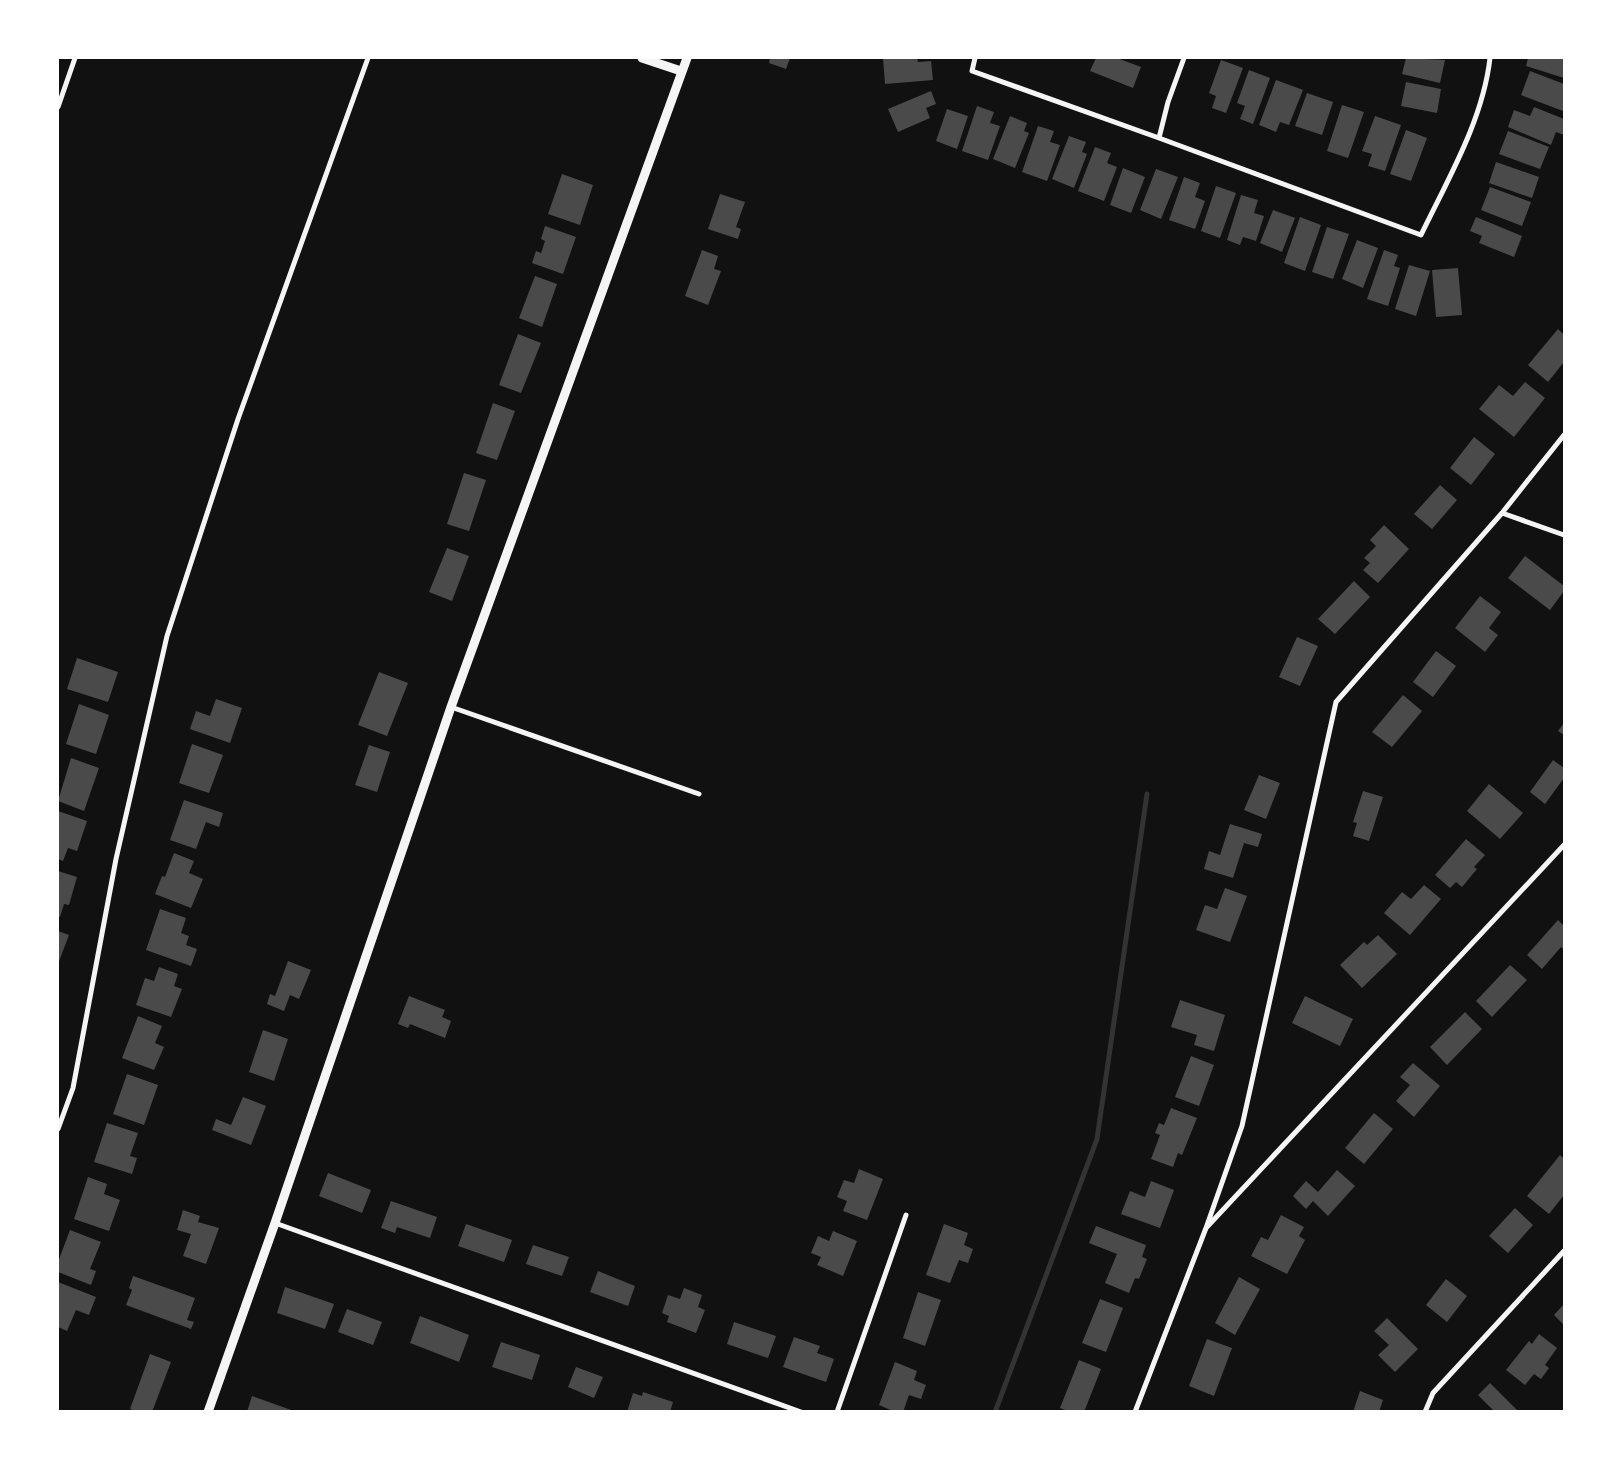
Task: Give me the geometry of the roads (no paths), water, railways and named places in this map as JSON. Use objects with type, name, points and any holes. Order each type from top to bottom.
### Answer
[{"type":"street","points":[[58,107],[75,58]]},
{"type":"street","points":[[58,1129],[73,1088],[116,858],[167,636],[238,419],[368,58]]},
{"type":"street","points":[[642,58],[681,71]]},
{"type":"street","points":[[208,1412],[275,1223],[451,707],[687,58]]},
{"type":"street","points":[[976,58],[972,72],[1159,138],[1421,235],[1466,140],[1487,85],[1490,58]]},
{"type":"street","points":[[1159,138],[1168,102],[1184,58]]},
{"type":"street","points":[[1135,1412],[1206,1228],[1242,1126],[1336,702],[1502,513],[1564,436]]},
{"type":"street","points":[[1502,513],[1564,535]]},
{"type":"street","points":[[451,707],[700,794]]},
{"type":"street","points":[[1206,1228],[1564,845]]},
{"type":"street","points":[[837,1412],[906,1215]]},
{"type":"street","points":[[275,1223],[801,1412]]},
{"type":"street","points":[[1425,1412],[1433,1393],[1564,1251]]},
{"type":"waterway","points":[[995,1412],[1097,1139],[1147,794]]}]
